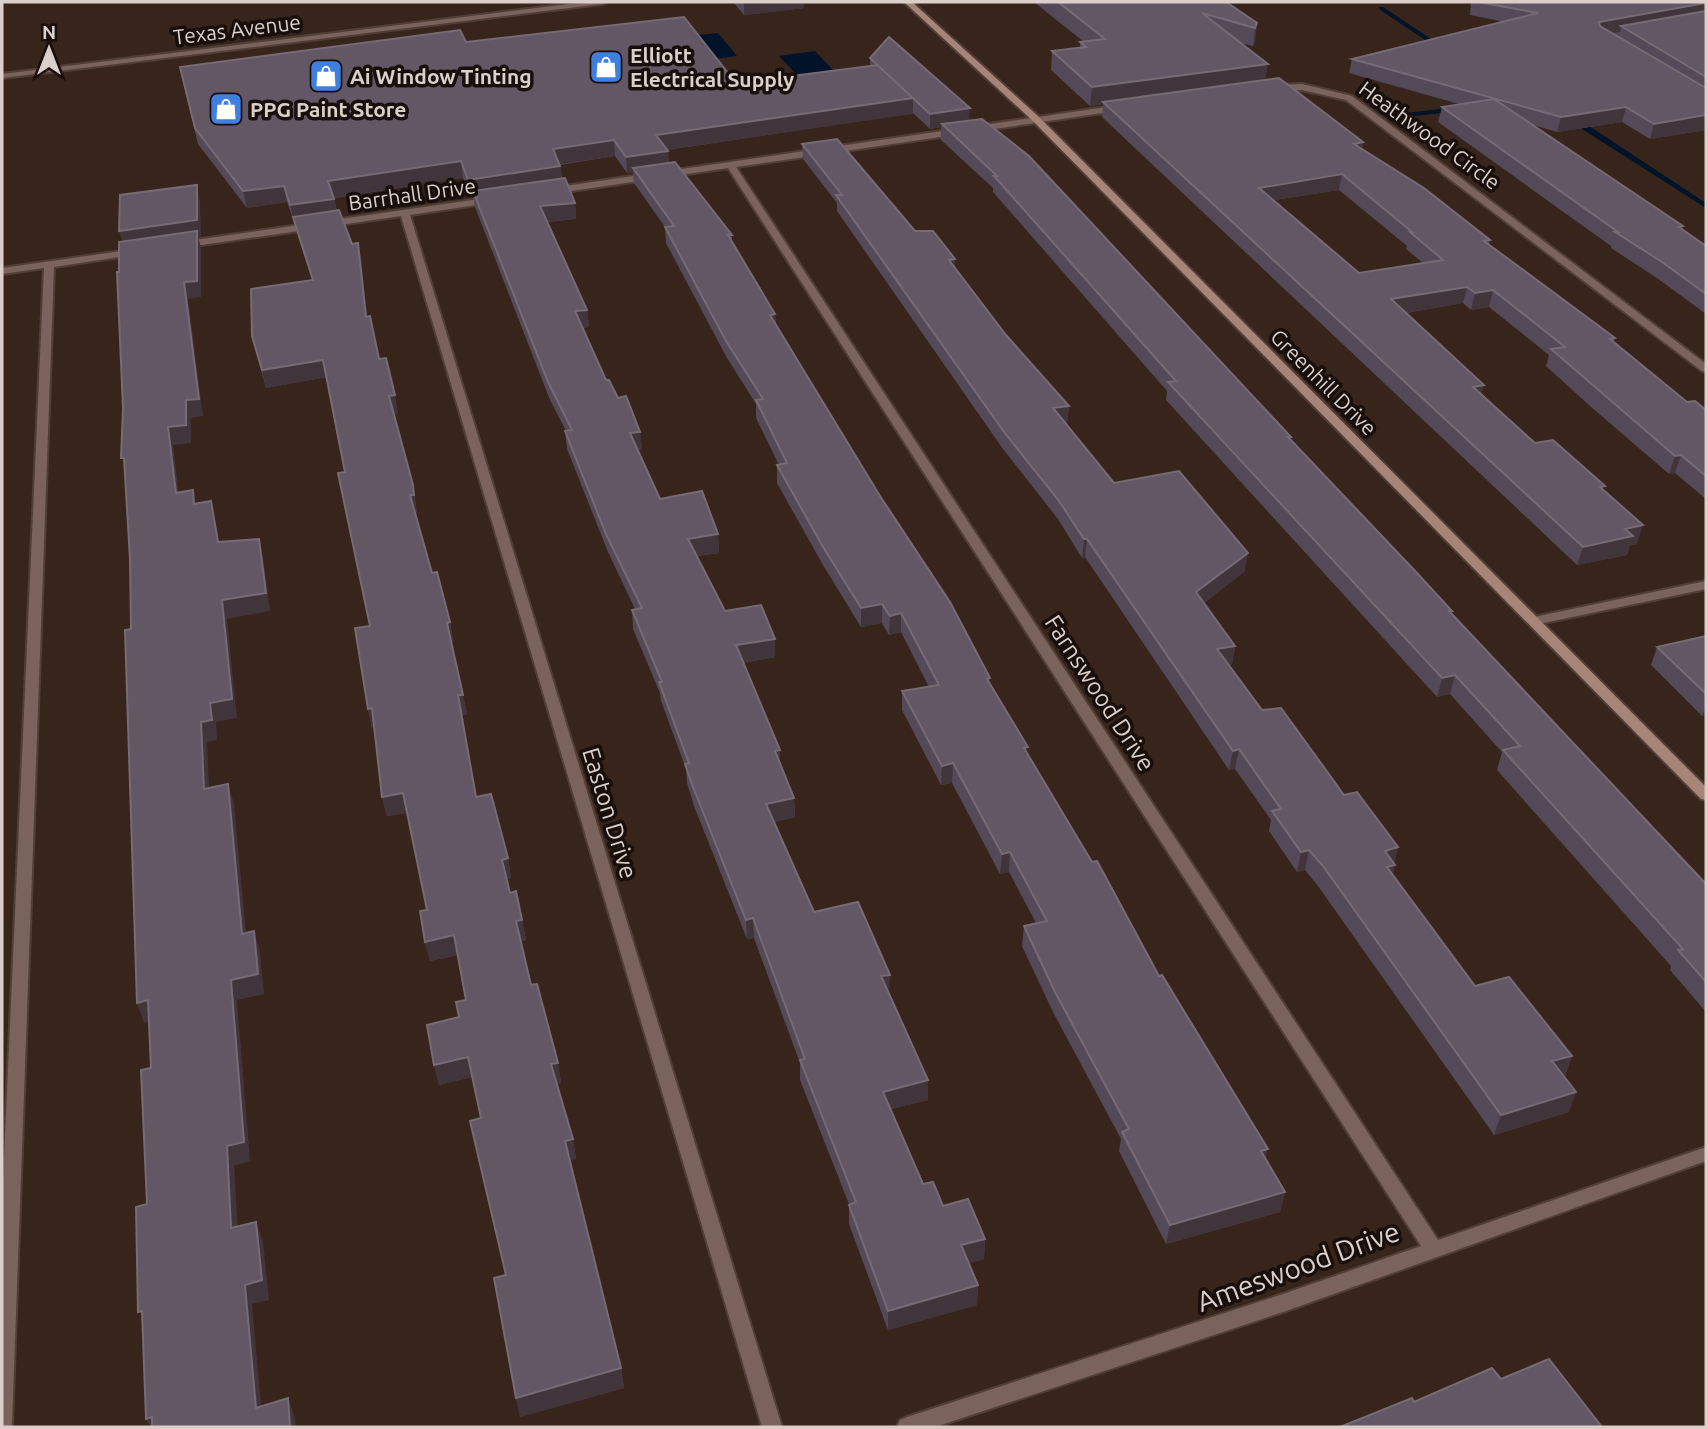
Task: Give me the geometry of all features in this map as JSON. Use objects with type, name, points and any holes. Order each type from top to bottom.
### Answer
[{"type":"street","name":"Texas Avenue","points":[[2,76],[602,2]]},
{"type":"street","name":"Greenhill Drive","points":[[908,2],[1036,119],[1706,795]]},
{"type":"street","name":"Heathwood Circle","points":[[1255,90],[1302,87],[1349,98],[1706,369]]},
{"type":"street","points":[[540,192],[1132,107]]},
{"type":"street","name":"Farnswood Drive","points":[[730,164],[1432,1248]]},
{"type":"street","name":"Barrhall Drive","points":[[172,247],[500,199]]},
{"type":"street","name":"Easton Drive","points":[[405,213],[772,1427]]},
{"type":"street","points":[[2,271],[145,251]]},
{"type":"street","points":[[2,1424],[49,264]]},
{"type":"street","points":[[1534,621],[1706,585]]},
{"type":"street","name":"Ameswood Drive","points":[[907,1427],[1286,1302],[1706,1153]]},
{"type":"water","points":[[718,33],[737,56],[707,60],[688,36]]},
{"type":"water","points":[[815,51],[835,72],[799,77],[779,56]]},
{"type":"building","points":[[1058,2],[1226,2],[1257,23],[1255,28],[1202,13],[1268,64],[1092,87],[1052,51],[1086,47],[1080,42],[1105,39]]},
{"type":"building","points":[[1478,2],[1706,2],[1599,22],[1600,26],[1706,88],[1706,115],[1654,124],[1626,107],[1561,117],[1352,59],[1538,13]]},
{"type":"building","points":[[1706,11],[1706,77],[1621,26]]},
{"type":"building","points":[[684,17],[736,83],[878,65],[913,98],[656,135],[668,151],[626,157],[614,140],[553,149],[560,166],[468,180],[461,161],[328,181],[334,199],[290,205],[284,186],[243,191],[195,128],[180,67],[460,30],[466,42]]},
{"type":"building","points":[[889,37],[970,108],[930,114],[870,58]]},
{"type":"building","points":[[1279,78],[1363,142],[1354,144],[1424,188],[1490,240],[1484,241],[1615,338],[1610,339],[1687,402],[1695,401],[1706,410],[1706,476],[1681,455],[1675,456],[1551,349],[1565,347],[1493,290],[1475,293],[1467,287],[1391,299],[1484,385],[1473,387],[1535,443],[1553,440],[1605,486],[1600,487],[1643,525],[1625,529],[1633,536],[1583,547],[1103,102]],"holes":[[[1342,174],[1443,260],[1359,273],[1259,188]]]},
{"type":"building","points":[[1494,99],[1683,226],[1679,227],[1706,246],[1706,294],[1442,107]]},
{"type":"building","points":[[982,119],[1029,156],[1452,611],[1449,611],[1706,884],[1706,982],[1678,950],[1683,949],[1503,750],[1520,746],[1455,675],[1442,678],[1168,382],[1176,381],[994,176],[997,176],[942,124]]},
{"type":"building","points":[[837,139],[915,231],[933,231],[955,259],[949,260],[1006,335],[1069,406],[1053,408],[1114,483],[1179,471],[1248,553],[1196,592],[1235,646],[1217,649],[1262,710],[1281,708],[1344,795],[1357,792],[1398,847],[1385,851],[1395,865],[1387,867],[1475,986],[1509,977],[1572,1056],[1552,1061],[1576,1092],[1501,1115],[1323,866],[1309,850],[1301,852],[1272,811],[1281,809],[1239,749],[1233,751],[1087,539],[1084,539],[1059,501],[1004,432],[836,195],[842,195],[802,144]]},
{"type":"building","points":[[675,162],[732,235],[728,235],[775,314],[770,315],[880,496],[950,602],[990,678],[987,679],[1028,747],[1024,748],[1092,862],[1097,861],[1159,976],[1162,975],[1268,1149],[1261,1151],[1285,1192],[1170,1225],[1122,1132],[1129,1129],[1055,992],[1024,926],[1047,921],[1010,852],[1002,854],[953,763],[942,766],[902,691],[939,685],[901,613],[890,616],[882,604],[861,608],[823,547],[777,465],[787,463],[756,400],[763,399],[726,341],[665,227],[674,226],[633,168]]},
{"type":"building","points":[[565,178],[575,203],[540,206],[587,310],[575,311],[606,380],[609,380],[618,398],[626,396],[640,432],[630,433],[660,499],[702,491],[718,534],[688,539],[725,611],[761,605],[775,639],[736,645],[780,750],[775,751],[794,798],[766,804],[814,912],[858,902],[890,975],[881,976],[928,1080],[883,1092],[923,1184],[933,1182],[943,1206],[968,1199],[985,1239],[961,1245],[978,1285],[888,1311],[849,1205],[856,1202],[800,1060],[805,1059],[753,918],[746,920],[693,787],[685,764],[689,763],[659,682],[662,682],[632,610],[642,608],[606,534],[565,431],[572,430],[548,382],[473,191]]},
{"type":"building","points":[[197,185],[197,220],[119,231],[120,195]]},
{"type":"building","points":[[339,210],[352,244],[358,243],[366,317],[370,316],[379,359],[386,358],[395,395],[389,396],[413,485],[414,495],[410,495],[432,573],[437,572],[450,622],[447,623],[463,695],[458,695],[476,797],[491,794],[508,858],[502,860],[510,893],[516,891],[522,920],[516,921],[531,985],[537,984],[558,1063],[551,1064],[573,1139],[565,1141],[621,1368],[516,1398],[494,1278],[506,1275],[470,1121],[481,1118],[468,1057],[434,1065],[427,1025],[459,1017],[456,1002],[466,1000],[454,935],[425,942],[420,911],[427,910],[403,793],[382,797],[372,708],[368,709],[355,628],[370,626],[338,473],[345,472],[323,360],[262,370],[252,336],[251,289],[313,280],[293,217]]},
{"type":"building","points":[[197,231],[197,281],[184,282],[199,399],[186,400],[186,425],[168,427],[176,493],[193,490],[194,504],[211,501],[218,542],[259,539],[266,593],[222,600],[232,699],[210,703],[212,720],[201,722],[204,789],[228,784],[242,934],[254,931],[258,974],[231,980],[244,1142],[227,1146],[231,1228],[256,1222],[262,1280],[245,1285],[256,1408],[288,1398],[290,1427],[152,1427],[152,1417],[146,1419],[142,1311],[138,1312],[136,1207],[147,1204],[141,1070],[151,1068],[148,1000],[137,1003],[125,630],[131,629],[130,559],[124,458],[121,458],[123,408],[117,272],[119,242]]},
{"type":"building","points":[[1706,636],[1706,694],[1657,647]]},
{"type":"building","points":[[1549,1359],[1602,1427],[1340,1427],[1412,1398],[1414,1402],[1492,1368],[1501,1379]]},
{"type":"waterway","points":[[1381,8],[1442,49]]},
{"type":"waterway","points":[[1405,115],[1457,109]]},
{"type":"waterway","points":[[1574,120],[1706,206]]},
{"type":"place","name":"Elliott Electrical Supply","points":[[606,67]]},
{"type":"place","name":"Ai Window Tinting","points":[[326,76]]},
{"type":"place","name":"PPG Paint Store","points":[[226,109]]}]
